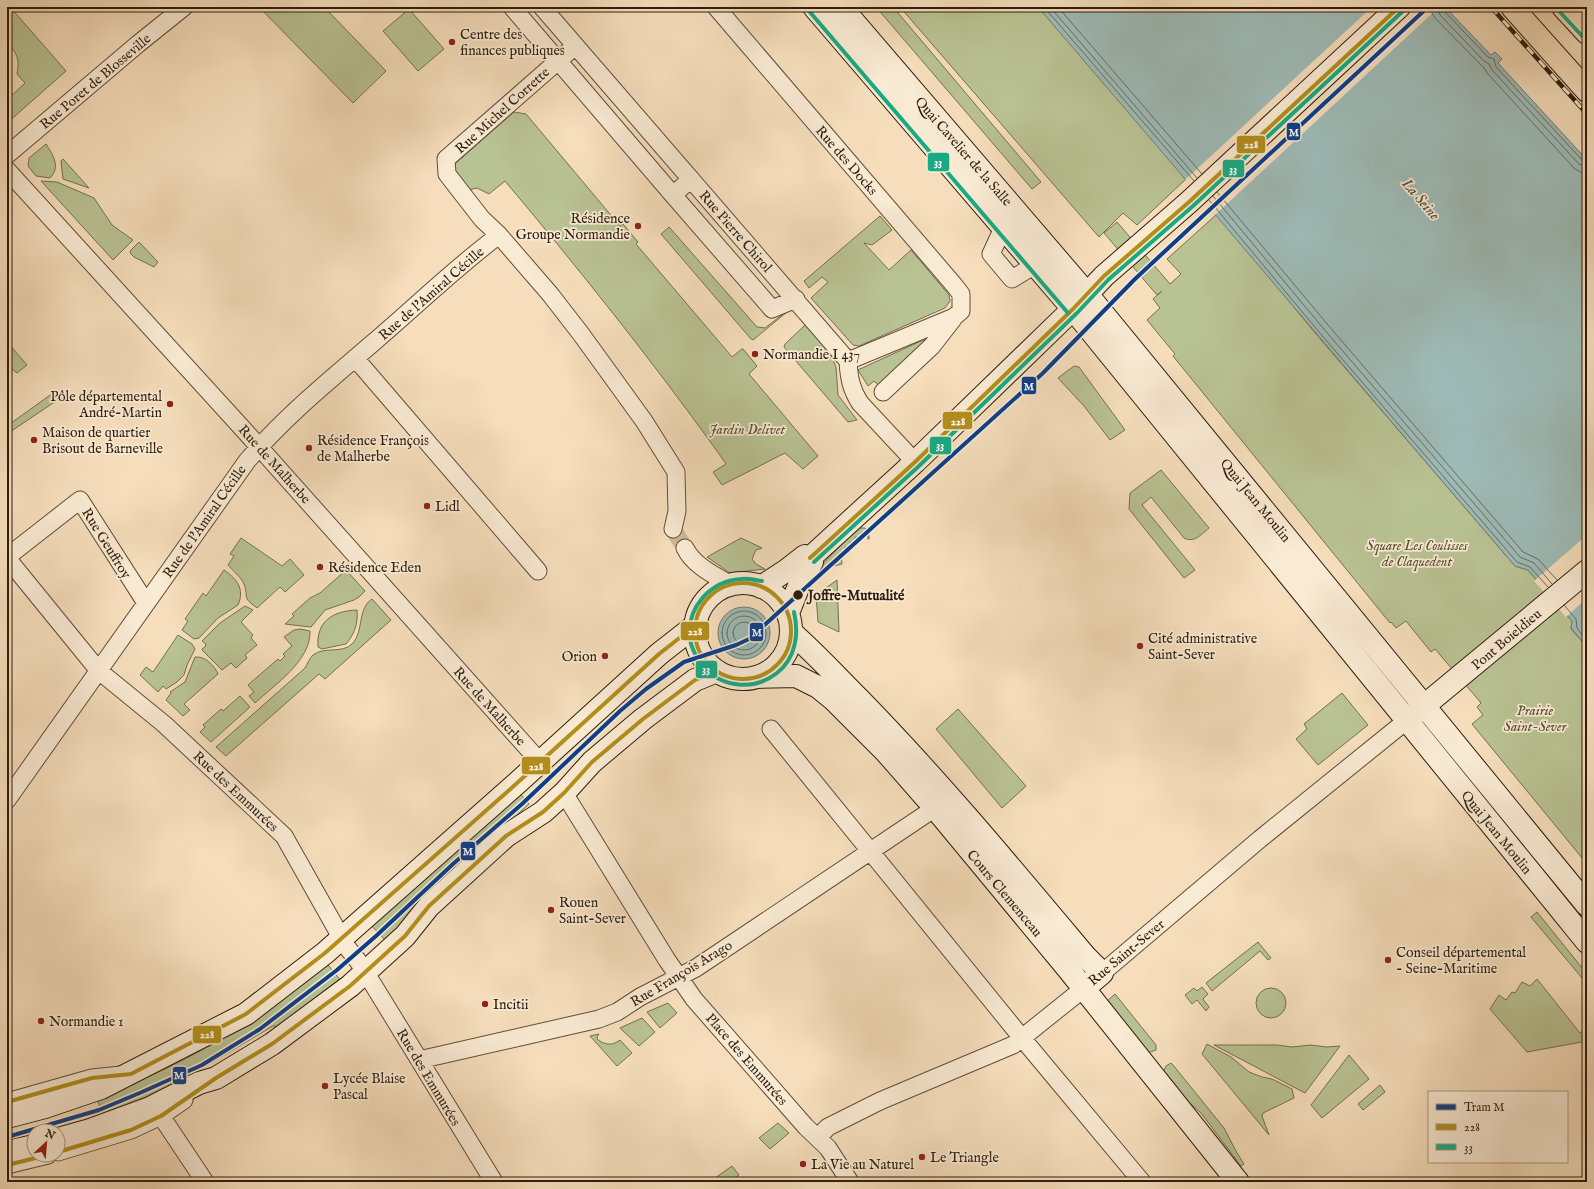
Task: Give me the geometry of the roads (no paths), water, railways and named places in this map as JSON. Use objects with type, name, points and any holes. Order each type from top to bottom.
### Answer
[{"type":"main road","points":[[1512,7],[1587,91]]},
{"type":"street","name":"Rue Poret de Blosseville","points":[[7,155],[184,7]]},
{"type":"street","points":[[512,7],[772,309],[796,299]]},
{"type":"street","name":"Rue Pierre Chirol","points":[[542,7],[796,299],[848,361]]},
{"type":"street","name":"Rue des Docks","points":[[716,7],[961,294],[960,311],[932,346],[883,392]]},
{"type":"street","name":"Quai Cavelier de la Salle","points":[[814,7],[1035,265],[1080,302]]},
{"type":"street","name":"Quai Cavelier de la Salle","points":[[841,7],[1080,302]]},
{"type":"street","points":[[810,558],[915,462],[1080,302],[1104,276],[1194,197],[1399,7]]},
{"type":"street","name":"Rue Michel Corrette","points":[[499,235],[482,219],[447,174],[446,160],[575,46]]},
{"type":"street","name":"Rue de Malherbe","points":[[7,170],[259,446],[540,762]]},
{"type":"street","points":[[673,195],[692,179]]},
{"type":"street","points":[[499,235],[550,294],[581,334],[644,421],[676,472],[677,511],[673,529]]},
{"type":"street","name":"Rue de l'Amiral Cécille","points":[[7,800],[259,446],[272,432],[355,358],[499,235]]},
{"type":"street","name":"Quai Jean Moulin","points":[[1080,302],[1424,707],[1587,905]]},
{"type":"street","name":"Quai Jean Moulin","points":[[1080,302],[1406,721],[1587,942]]},
{"type":"street","points":[[915,462],[860,403],[853,392],[849,380],[848,361],[954,317]]},
{"type":"street","points":[[355,358],[538,571]]},
{"type":"street","name":"Rue Geuffroy","points":[[7,558],[80,500],[146,603]]},
{"type":"street","points":[[687,552],[706,570],[731,585]]},
{"type":"street","points":[[761,587],[805,556],[810,558]]},
{"type":"street","name":"Rue des Emmurées","points":[[7,558],[99,671],[164,724],[284,836],[341,938],[364,972],[494,1182]]},
{"type":"street","points":[[789,623],[776,596],[761,587],[746,583],[731,585],[718,591],[707,600],[700,610],[695,633],[698,648],[706,661],[717,671],[733,678],[744,679],[756,677],[772,669],[781,661],[788,647],[789,623],[802,578],[812,562],[810,558]]},
{"type":"street","name":"Pont Boieldieu","points":[[1424,707],[1587,571]]},
{"type":"street","name":"Cours Clemenceau","points":[[789,623],[813,652],[924,767],[983,834],[1089,961],[1102,974]]},
{"type":"street","points":[[7,1117],[45,1107],[102,1088],[246,1014],[325,953],[516,784],[659,654],[696,625]]},
{"type":"street","points":[[66,1150],[131,1130],[161,1116],[216,1078],[272,1044],[350,986],[364,972],[390,951],[405,936],[429,906],[506,836],[542,812],[564,793],[592,762],[642,719],[695,680],[717,671]]},
{"type":"street","name":"Cours Clemenceau","points":[[756,677],[796,676],[818,687],[834,700],[858,724],[935,808],[1221,1159],[1238,1182]]},
{"type":"street","points":[[1406,721],[1424,707]]},
{"type":"street","name":"Rue Saint-Sever","points":[[818,1137],[828,1127],[848,1116],[1013,1045],[1102,974],[1260,839],[1406,721]]},
{"type":"street","points":[[771,729],[1022,1038],[1142,1182]]},
{"type":"street","points":[[1476,806],[1493,791]]},
{"type":"street","name":"Place des Emmurées","points":[[564,793],[679,978],[694,999],[806,1127],[828,1148],[850,1182]]},
{"type":"street","name":"Rue François Arago","points":[[419,1060],[599,1019],[617,1012],[640,997],[696,968],[935,808]]},
{"type":"street","points":[[7,1102],[92,1078],[131,1074]]},
{"type":"street","points":[[66,1137],[90,1130],[150,1108],[199,1083],[216,1078]]},
{"type":"street","points":[[161,1116],[205,1182]]},
{"type":"street","points":[[7,1152],[26,1148]]},
{"type":"street","points":[[7,1165],[26,1160]]},
{"type":"water","name":"La Seine","points":[[1038,7],[1445,7],[1491,55],[1495,52],[1502,59],[1498,63],[1587,160],[1587,647],[1571,628],[1572,621],[1528,570],[1515,566]]},
{"type":"water","points":[[744,607],[754,609],[762,615],[768,623],[770,633],[768,643],[762,651],[754,657],[744,659],[734,657],[726,651],[720,643],[718,633],[720,623],[726,615],[734,609]]},
{"type":"tunnel","points":[[673,529],[685,548]]},
{"type":"railway","points":[[1491,7],[1587,114]]},
{"type":"tram line","name":"M","points":[[7,1137],[99,1110],[202,1065],[260,1029],[337,970],[376,936],[453,864],[522,804],[620,711],[646,689],[684,662],[736,645],[749,639],[1043,373],[1135,279],[1428,7]]},
{"type":"place","name":"Centre des finances publiques","points":[[452,42]]},
{"type":"place","name":"Résidence Groupe Normandie","points":[[638,226]]},
{"type":"place","name":"Normandie I 437","points":[[755,354]]},
{"type":"place","name":"Pôle départemental André-Martin","points":[[170,404]]},
{"type":"place","name":"Maison de quartier Brisout de Barneville","points":[[34,440]]},
{"type":"place","name":"Résidence François de Malherbe","points":[[309,448]]},
{"type":"place","name":"Lidl","points":[[427,506]]},
{"type":"place","name":"Résidence Eden","points":[[320,567]]},
{"type":"place","name":"Joffre-Mutualité","points":[[798,595]]},
{"type":"place","name":"Cité administrative Saint-Sever","points":[[1140,646]]},
{"type":"place","name":"Orion","points":[[605,656]]},
{"type":"place","name":"Rouen Saint-Sever","points":[[551,910]]},
{"type":"place","name":"Conseil départemental - Seine-Maritime","points":[[1388,960]]},
{"type":"place","name":"Incitii","points":[[485,1004]]},
{"type":"place","name":"Normandie 1","points":[[41,1021]]},
{"type":"place","name":"Lycée Blaise Pascal","points":[[325,1086]]},
{"type":"place","name":"Le Triangle","points":[[922,1157]]},
{"type":"place","name":"La Vie au Naturel","points":[[803,1164]]},
{"type":"park label","name":"Jardin Delivet","points":[[747,429]]},
{"type":"park label","name":"Square Les Coulisses de Claquedent","points":[[1417,554]]},
{"type":"park label","name":"Prairie Saint-Sever","points":[[1535,718]]}]
